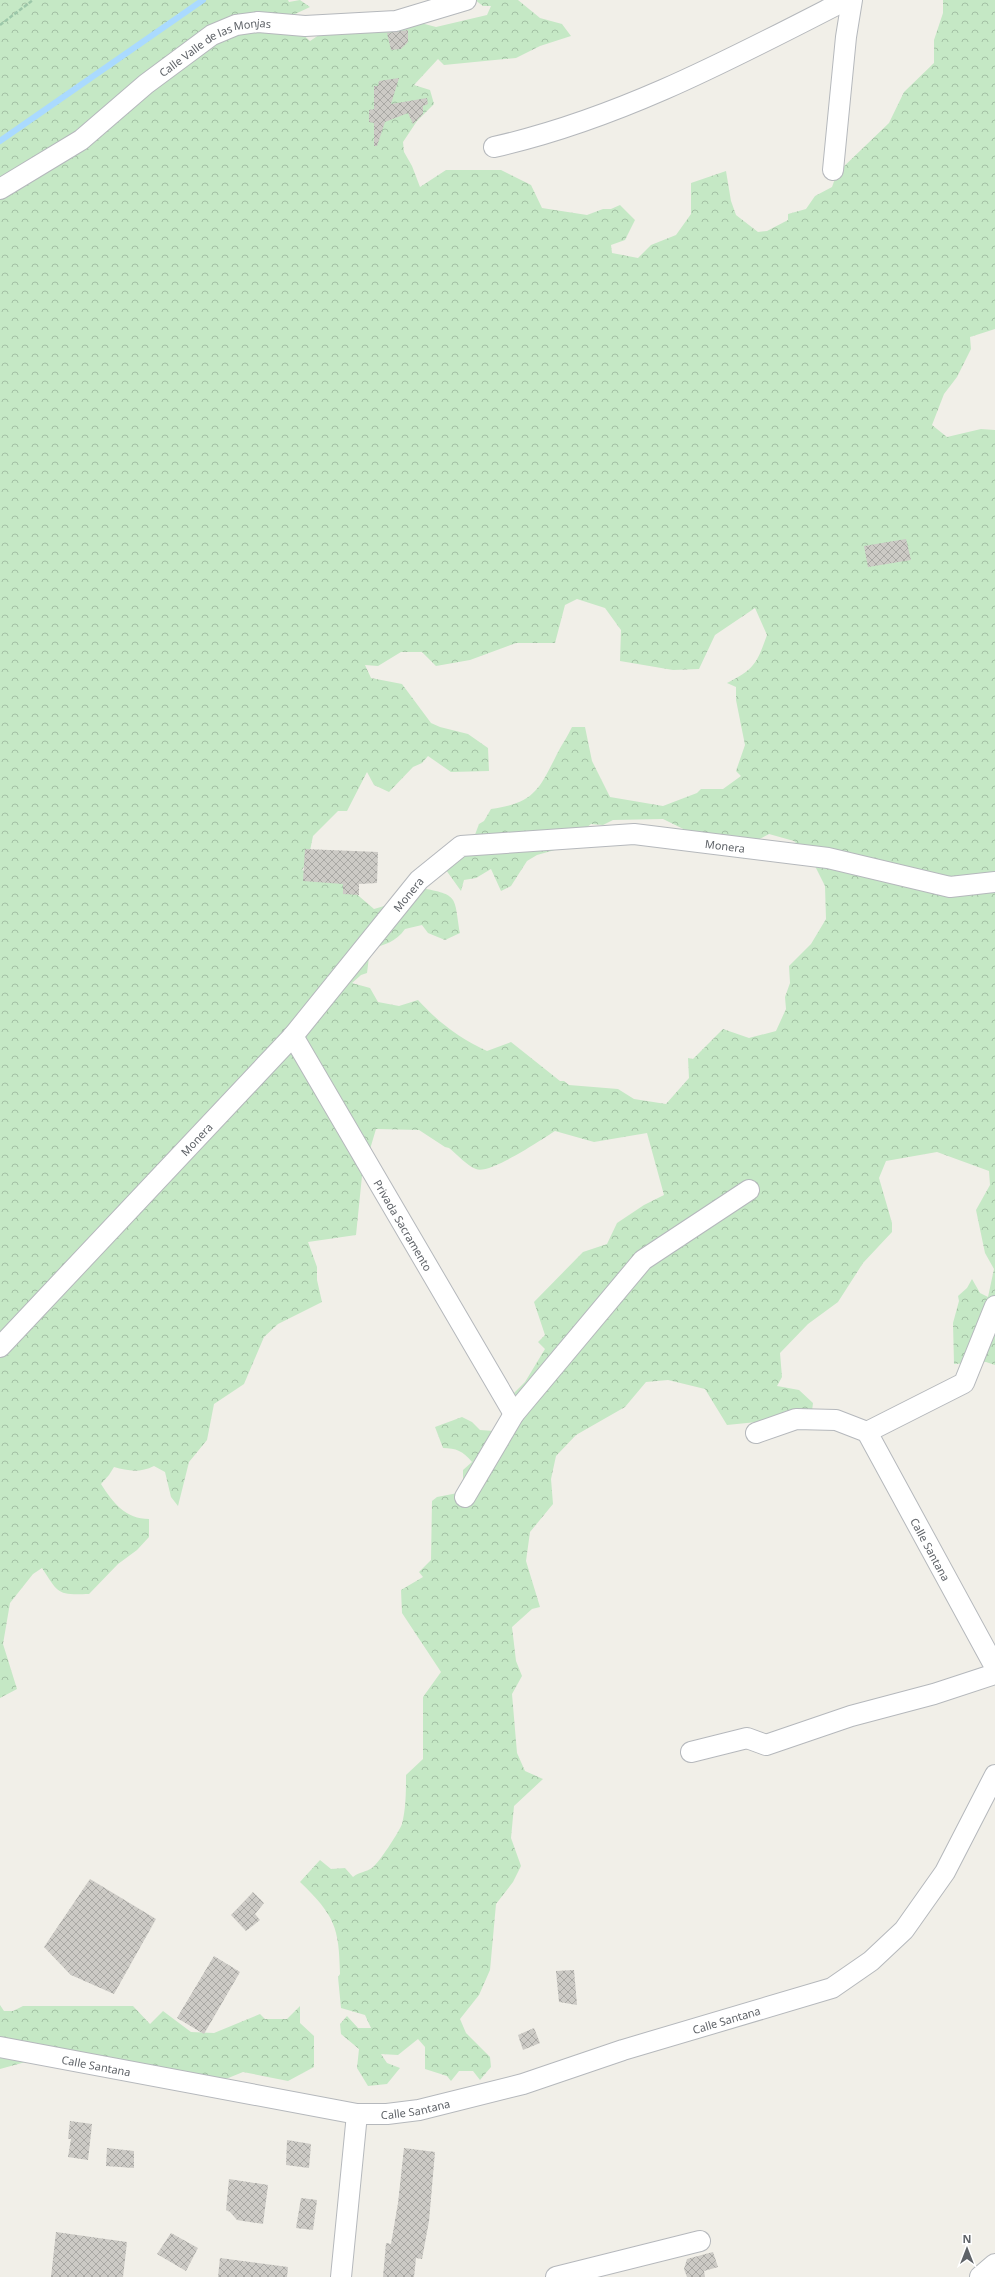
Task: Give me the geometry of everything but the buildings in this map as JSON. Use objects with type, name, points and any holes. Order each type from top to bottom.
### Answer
[{"type":"street","name":"Calle Valle de las Monjas","points":[[0,189],[82,140],[146,84],[212,35],[236,25],[258,22],[305,26],[396,21],[466,0]]},
{"type":"street","points":[[494,147],[537,138],[641,100],[677,85],[846,0]]},
{"type":"street","points":[[833,170],[846,37],[852,0]]},
{"type":"street","name":"Monera","points":[[0,1347],[293,1036],[419,880],[462,846],[634,834],[828,858],[950,887],[995,882]]},
{"type":"street","name":"Privada Sacramento","points":[[293,1036],[514,1414]]},
{"type":"street","points":[[465,1497],[514,1414],[643,1260],[749,1190]]},
{"type":"street","points":[[756,1433],[796,1419],[836,1420],[867,1432],[964,1383],[995,1306]]},
{"type":"street","name":"Calle Santana","points":[[867,1432],[995,1667]]},
{"type":"street","points":[[691,1752],[747,1738],[766,1744],[851,1716],[934,1694],[995,1674]]},
{"type":"street","name":"Calle Santana","points":[[0,2047],[357,2114],[388,2114],[419,2110],[523,2084],[622,2050],[832,1988],[871,1961],[904,1930],[945,1872],[995,1775]]},
{"type":"street","points":[[341,2277],[357,2114]]},
{"type":"street","points":[[556,2277],[700,2241]]},
{"type":"street","points":[[981,2277],[995,2265]]},
{"type":"path","points":[[0,25],[33,0]]},
{"type":"green space","points":[[0,0],[288,0],[289,2],[300,0],[310,7],[293,15],[288,21],[310,41],[328,29],[387,14],[436,27],[487,15],[491,6],[483,6],[475,0],[518,0],[540,18],[562,24],[571,36],[540,46],[516,58],[444,65],[438,59],[414,85],[430,90],[434,104],[417,121],[403,142],[404,152],[412,166],[420,187],[446,170],[501,170],[531,185],[542,208],[587,215],[603,209],[611,209],[620,205],[635,220],[625,240],[611,245],[612,253],[638,258],[651,245],[676,235],[691,214],[691,183],[726,171],[731,201],[736,215],[758,232],[767,231],[788,220],[788,214],[806,209],[815,196],[832,187],[837,173],[889,123],[904,92],[934,63],[934,40],[943,13],[943,0],[995,0],[995,329],[970,337],[971,349],[957,377],[944,394],[932,425],[947,437],[981,429],[995,430],[995,1365],[986,1362],[954,1364],[953,1323],[959,1301],[958,1296],[967,1288],[972,1279],[980,1293],[988,1297],[994,1269],[985,1253],[976,1210],[990,1185],[989,1171],[937,1152],[886,1161],[879,1178],[892,1223],[892,1232],[863,1263],[838,1302],[808,1324],[780,1353],[782,1377],[777,1386],[799,1390],[813,1403],[812,1411],[797,1418],[727,1425],[705,1389],[668,1380],[646,1382],[625,1407],[576,1435],[556,1456],[551,1479],[553,1504],[530,1532],[526,1561],[540,1607],[532,1609],[512,1627],[516,1661],[522,1676],[512,1694],[517,1753],[525,1771],[543,1779],[514,1806],[511,1838],[521,1866],[513,1882],[496,1904],[490,1970],[479,1995],[460,2019],[466,2033],[490,2057],[491,2067],[480,2080],[473,2071],[459,2071],[451,2081],[447,2076],[425,2069],[425,2047],[418,2039],[398,2055],[381,2054],[387,2063],[400,2068],[387,2084],[368,2086],[357,2068],[359,2049],[341,2034],[340,2024],[347,2016],[358,2028],[371,2028],[365,2015],[341,2008],[338,1977],[340,1974],[338,1945],[333,1923],[321,1904],[300,1882],[320,1860],[331,1869],[345,1868],[353,1877],[375,1865],[397,1834],[402,1824],[406,1794],[406,1775],[423,1759],[423,1697],[441,1672],[402,1613],[401,1590],[423,1577],[419,1572],[431,1560],[432,1501],[437,1497],[463,1492],[463,1470],[472,1462],[466,1455],[459,1451],[443,1448],[435,1427],[462,1417],[472,1422],[480,1430],[494,1431],[503,1417],[503,1404],[525,1382],[545,1349],[538,1342],[545,1335],[534,1302],[583,1252],[607,1244],[617,1223],[644,1205],[664,1195],[647,1133],[594,1142],[555,1131],[503,1162],[492,1167],[476,1169],[466,1163],[449,1148],[445,1147],[419,1130],[376,1129],[362,1176],[356,1235],[308,1242],[317,1267],[317,1280],[322,1302],[278,1324],[264,1337],[244,1384],[214,1404],[207,1440],[189,1462],[178,1506],[171,1497],[165,1472],[154,1466],[144,1470],[134,1471],[114,1467],[101,1484],[121,1509],[133,1516],[149,1519],[149,1537],[137,1550],[118,1564],[89,1594],[71,1594],[60,1591],[52,1583],[42,1568],[33,1574],[10,1603],[3,1644],[17,1689],[0,1698]],"holes":[[[577,599],[605,608],[621,630],[620,661],[673,670],[699,669],[715,635],[755,608],[767,635],[764,645],[754,664],[744,674],[727,683],[736,687],[736,700],[745,745],[736,771],[741,776],[723,789],[701,789],[697,793],[663,806],[610,797],[592,761],[585,727],[572,727],[540,786],[533,793],[517,803],[491,809],[484,821],[479,824],[473,840],[446,870],[461,891],[464,880],[476,878],[491,869],[501,891],[511,886],[527,861],[537,855],[562,848],[591,824],[603,825],[613,820],[663,819],[710,842],[736,851],[744,859],[750,844],[769,834],[794,841],[811,858],[825,886],[826,919],[811,944],[789,966],[790,983],[785,997],[786,1009],[776,1031],[749,1038],[723,1029],[693,1059],[688,1058],[689,1078],[666,1104],[634,1099],[618,1089],[569,1085],[564,1081],[560,1081],[511,1042],[487,1051],[467,1041],[450,1029],[418,1000],[399,1006],[378,1002],[370,988],[352,983],[361,975],[367,973],[370,949],[394,940],[405,929],[422,925],[428,933],[445,940],[460,933],[455,904],[452,899],[442,893],[421,888],[391,904],[374,909],[339,879],[302,870],[308,860],[313,836],[338,811],[347,811],[367,772],[374,785],[389,792],[413,767],[422,763],[428,756],[451,772],[489,771],[488,748],[468,734],[440,727],[431,723],[402,684],[371,678],[365,665],[378,666],[401,652],[422,652],[436,666],[470,660],[516,643],[555,643],[565,605]]]},
{"type":"green space","points":[[0,2005],[4,2011],[13,2011],[23,2006],[133,2006],[150,2024],[163,2011],[191,2032],[214,2033],[260,2014],[265,2019],[287,2019],[300,2006],[300,2023],[314,2036],[314,2067],[288,2081],[243,2072],[216,2083],[40,2058],[0,2069]]},
{"type":"waterway","points":[[0,141],[203,0]]}]
